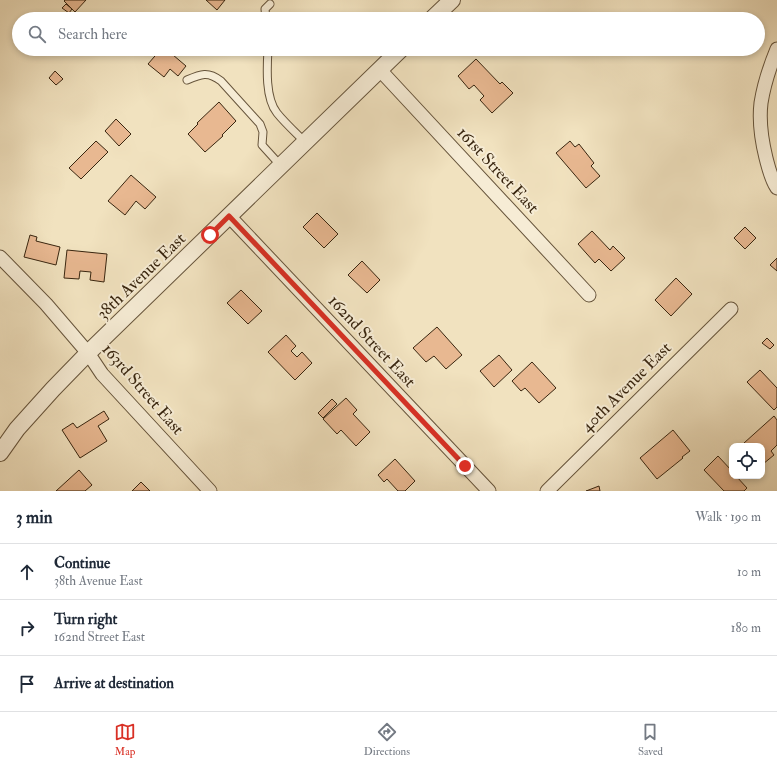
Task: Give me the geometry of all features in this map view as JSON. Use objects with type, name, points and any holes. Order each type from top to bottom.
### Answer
[{"type":"street","points":[[439,12],[452,0]]},
{"type":"street","points":[[777,49],[761,104],[761,131],[763,146],[770,172],[777,188]]},
{"type":"street","name":"38th Avenue East","points":[[0,453],[17,429],[88,353],[395,56]]},
{"type":"street","name":"161st Street East","points":[[380,70],[589,296]]},
{"type":"street","name":"162nd Street East","points":[[229,216],[489,491]]},
{"type":"street","name":"163rd Street East","points":[[0,257],[46,304],[88,353],[102,374],[210,491]]},
{"type":"street","name":"40th Avenue East","points":[[547,491],[731,309]]},
{"type":"lane","points":[[266,12],[266,9],[270,4]]},
{"type":"lane","points":[[268,56],[267,82],[272,104],[276,112],[305,142]]},
{"type":"lane","points":[[187,80],[204,74],[214,76],[221,81],[260,124],[263,132],[262,145],[281,166]]},
{"type":"building","points":[[86,0],[75,12],[64,1]]},
{"type":"building","points":[[206,0],[225,0],[217,10]]},
{"type":"building","points":[[66,4],[72,9],[70,12],[68,12],[62,8]]},
{"type":"building","points":[[155,56],[174,56],[186,66],[178,76],[170,69],[164,77],[148,64]]},
{"type":"building","points":[[476,59],[500,84],[502,82],[513,93],[492,113],[480,100],[484,96],[474,85],[469,89],[458,76]]},
{"type":"building","points":[[55,71],[63,79],[56,85],[49,78]]},
{"type":"building","points":[[219,102],[236,121],[222,135],[223,136],[205,152],[188,134]]},
{"type":"building","points":[[116,119],[131,134],[119,146],[105,131]]},
{"type":"building","points":[[96,141],[108,152],[81,179],[69,168]]},
{"type":"building","points":[[570,141],[575,147],[579,144],[594,163],[591,166],[600,176],[586,188],[556,153]]},
{"type":"building","points":[[131,175],[156,197],[145,209],[136,201],[125,215],[108,201]]},
{"type":"building","points":[[317,213],[338,234],[324,248],[303,227]]},
{"type":"building","points":[[745,227],[756,238],[745,249],[734,238]]},
{"type":"building","points":[[592,231],[610,250],[613,246],[625,258],[611,271],[599,259],[595,263],[578,244]]},
{"type":"building","points":[[30,235],[37,237],[36,241],[60,247],[56,265],[24,257]]},
{"type":"building","points":[[67,250],[107,254],[104,282],[90,280],[91,272],[80,271],[79,279],[64,278]]},
{"type":"building","points":[[777,258],[777,271],[770,265]]},
{"type":"building","points":[[362,261],[380,280],[367,293],[348,275]]},
{"type":"building","points":[[676,278],[692,294],[671,316],[655,300]]},
{"type":"building","points":[[241,290],[262,311],[248,324],[227,303]]},
{"type":"building","points":[[437,327],[462,355],[446,369],[434,356],[426,362],[413,348]]},
{"type":"building","points":[[286,335],[296,346],[291,351],[297,357],[302,352],[312,363],[295,380],[268,352]]},
{"type":"building","points":[[767,338],[774,345],[770,349],[762,343]]},
{"type":"building","points":[[499,355],[512,370],[494,387],[480,371]]},
{"type":"building","points":[[532,362],[556,388],[539,403],[525,388],[521,391],[512,381]]},
{"type":"building","points":[[760,370],[777,388],[777,407],[774,410],[747,382]]},
{"type":"building","points":[[346,398],[357,410],[353,414],[370,432],[356,446],[341,430],[337,434],[323,419]]},
{"type":"building","points":[[332,399],[337,404],[323,418],[318,413]]},
{"type":"building","points":[[104,411],[109,419],[98,426],[107,441],[80,458],[62,430],[73,423],[77,428]]},
{"type":"building","points":[[774,416],[777,420],[777,445],[771,451],[774,455],[765,462],[765,443],[744,443]]},
{"type":"building","points":[[673,430],[690,451],[657,479],[640,458]]},
{"type":"building","points":[[718,456],[729,468],[729,479],[739,479],[747,488],[744,491],[724,491],[704,470]]},
{"type":"building","points":[[395,459],[415,481],[405,491],[398,491],[387,479],[384,482],[378,475]]},
{"type":"building","points":[[79,470],[92,485],[85,491],[56,491]]},
{"type":"building","points":[[141,482],[150,491],[132,491]]},
{"type":"building","points":[[599,486],[600,491],[586,491]]},
{"type":"route","points":[[210,235],[229,216],[465,466]]}]
